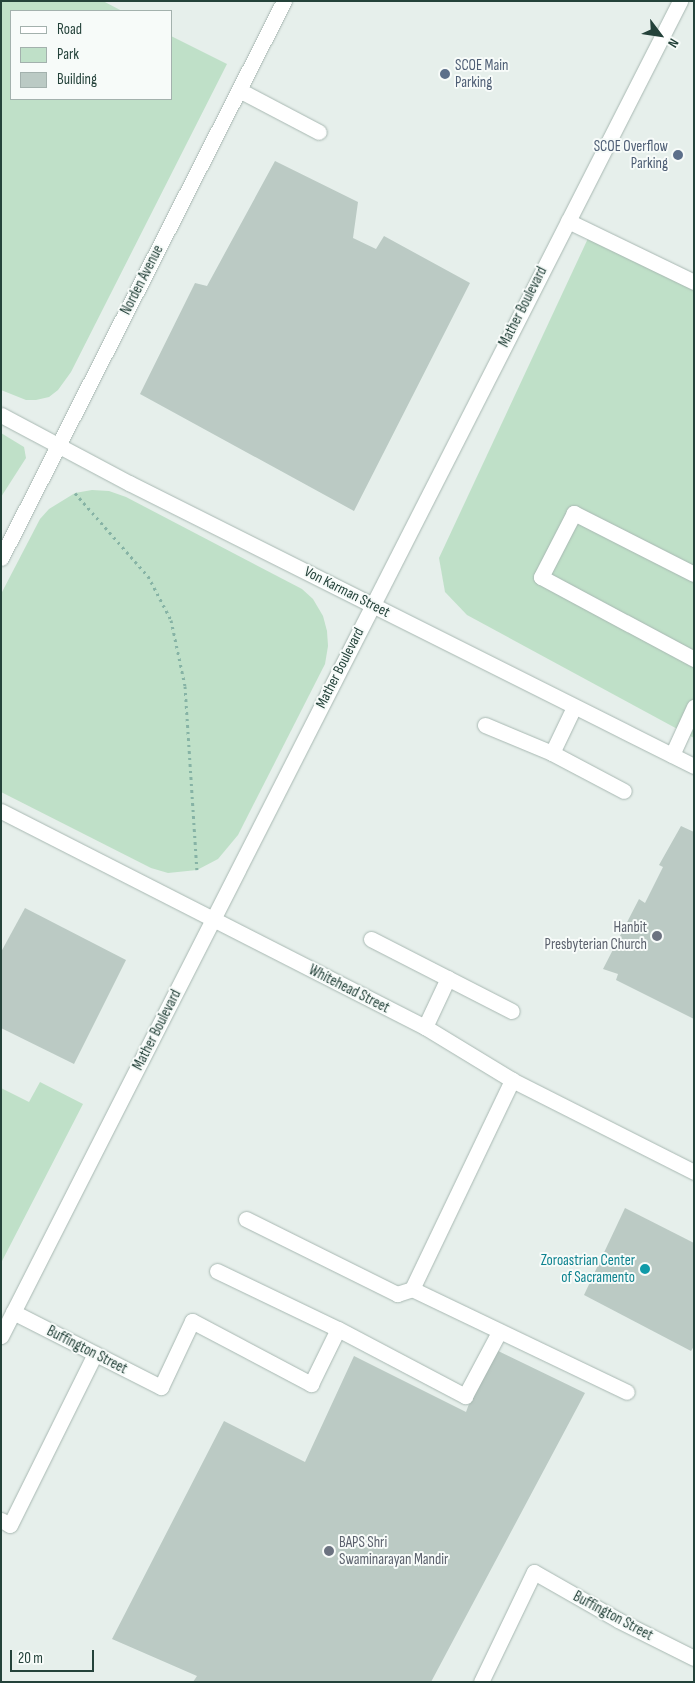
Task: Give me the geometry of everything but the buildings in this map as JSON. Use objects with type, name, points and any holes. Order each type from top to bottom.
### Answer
[{"type":"street","name":"Norden Avenue","points":[[1,558],[284,1]]},
{"type":"street","name":"Mather Boulevard","points":[[1,1336],[680,1]]},
{"type":"street","points":[[239,90],[319,132]]},
{"type":"street","points":[[568,220],[694,282]]},
{"type":"street","name":"Von Karman Street","points":[[1,415],[130,483],[694,766]]},
{"type":"street","points":[[694,574],[574,513],[541,577],[694,659]]},
{"type":"street","points":[[552,752],[574,707]]},
{"type":"street","points":[[672,755],[694,707]]},
{"type":"street","points":[[485,725],[552,752],[624,790]]},
{"type":"street","name":"Whitehead Street","points":[[1,811],[426,1027],[512,1080],[694,1172]]},
{"type":"street","points":[[371,939],[512,1011]]},
{"type":"street","points":[[426,1027],[448,978]]},
{"type":"street","points":[[412,1289],[512,1080]]},
{"type":"street","points":[[246,1219],[397,1294],[412,1289],[628,1392]]},
{"type":"street","points":[[217,1271],[338,1329],[464,1396],[499,1332]]},
{"type":"street","name":"Buffington Street","points":[[13,1312],[161,1387],[192,1321],[311,1384],[338,1329]]},
{"type":"street","points":[[1,1520],[10,1524],[95,1354]]},
{"type":"street","name":"Buffington Street","points":[[481,1682],[534,1572],[618,1620],[694,1658]]},
{"type":"path","points":[[75,492],[148,576],[171,620],[185,686],[197,870]]},
{"type":"green space","points":[[1,1],[103,1],[120,10],[10,10],[10,100],[172,100],[172,36],[227,64],[71,372],[58,390],[49,397],[26,400],[1,390]]},
{"type":"green space","points":[[591,232],[694,282],[694,738],[467,615],[445,592],[439,558]]},
{"type":"green space","points":[[1,433],[24,447],[26,458],[1,497]]},
{"type":"green space","points":[[92,490],[109,491],[126,497],[302,589],[313,599],[323,616],[328,646],[325,664],[238,835],[218,859],[197,870],[168,873],[151,868],[1,792],[1,594],[40,519],[49,509],[75,493]]},
{"type":"green space","points":[[40,1082],[83,1104],[1,1263],[1,1088],[29,1102]]},
{"type":"place","name":"SCOE Main Parking","points":[[445,74]]},
{"type":"place","name":"SCOE Overflow Parking","points":[[678,155]]},
{"type":"place","name":"Hanbit Presbyterian Church","points":[[657,936]]},
{"type":"place","name":"Zoroastrian Center of Sacramento","points":[[645,1269]]},
{"type":"place","name":"BAPS Shri Swaminarayan Mandir","points":[[329,1551]]}]
